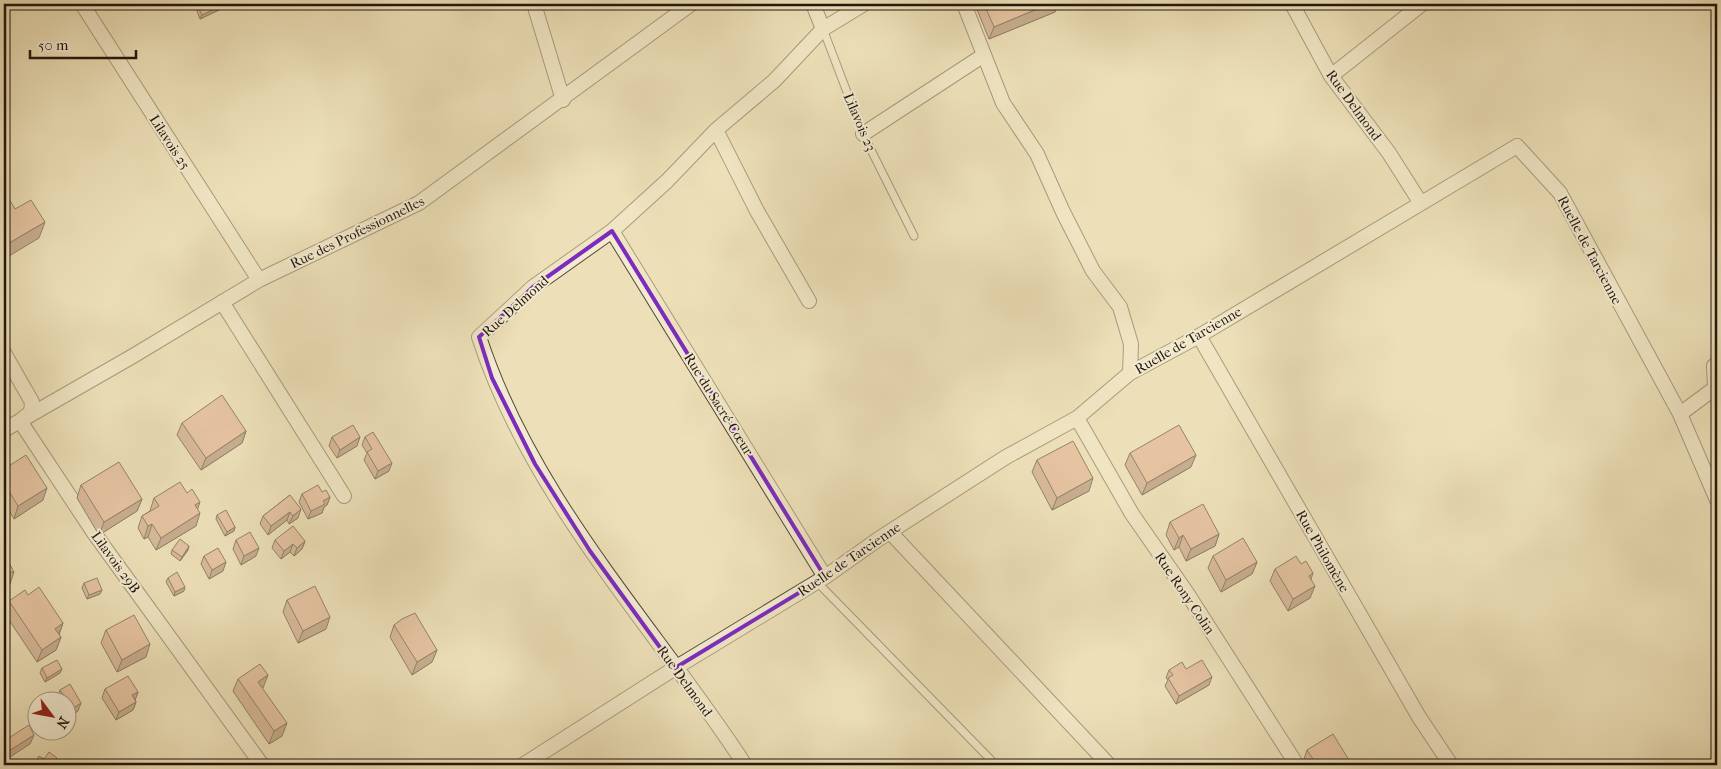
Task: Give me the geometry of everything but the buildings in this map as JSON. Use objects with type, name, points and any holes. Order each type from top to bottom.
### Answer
[{"type":"street","name":"Lilavois 25","points":[[82,4],[259,280]]},
{"type":"street","points":[[534,4],[563,100]]},
{"type":"street","name":"Rue des Professionnelles","points":[[4,430],[259,280],[419,203],[563,100],[691,4]]},
{"type":"street","name":"Lilavois 23","points":[[812,4],[823,30]]},
{"type":"street","name":"Rue Delmond","points":[[745,765],[590,551],[535,464],[492,378],[478,337],[533,287],[612,231],[667,181],[716,130],[774,82],[823,30],[864,4]]},
{"type":"street","points":[[964,4],[1003,103],[1037,154],[1062,212],[1094,271],[1120,307],[1131,344],[1130,373]]},
{"type":"street","name":"Rue Delmond","points":[[1292,4],[1331,76],[1389,153],[1420,202]]},
{"type":"street","points":[[1331,76],[1422,4]]},
{"type":"street","points":[[863,134],[984,55]]},
{"type":"street","points":[[716,130],[757,211],[810,301]]},
{"type":"street","name":"Ruelle de Tarcienne","points":[[523,765],[675,668],[821,579],[1006,457],[1077,418],[1130,373],[1199,336],[1420,202],[1517,146],[1560,193],[1680,414],[1717,500]]},
{"type":"street","name":"Rue du Sacré-Cœur","points":[[612,231],[821,579]]},
{"type":"street","points":[[222,302],[344,496]]},
{"type":"street","name":"Rue Philomène","points":[[1199,336],[1414,709],[1451,765]]},
{"type":"street","points":[[4,353],[32,402],[31,412],[20,421]]},
{"type":"street","points":[[1680,414],[1715,388],[1714,366],[1717,364]]},
{"type":"street","name":"Rue Rony Colin","points":[[1077,418],[1132,514],[1187,593],[1298,765]]},
{"type":"street","name":"Lilavois 29B","points":[[20,421],[94,533],[262,765]]},
{"type":"street","points":[[890,532],[1109,765]]},
{"type":"lane","name":"Lilavois 23","points":[[823,30],[863,134],[914,236]]},
{"type":"lane","name":"Rue du Sacré-Cœur","points":[[821,579],[992,760]]},
{"type":"highlighted area","points":[[612,231],[825,577],[675,668],[590,551],[535,464],[492,378],[479,337],[533,287]]}]
